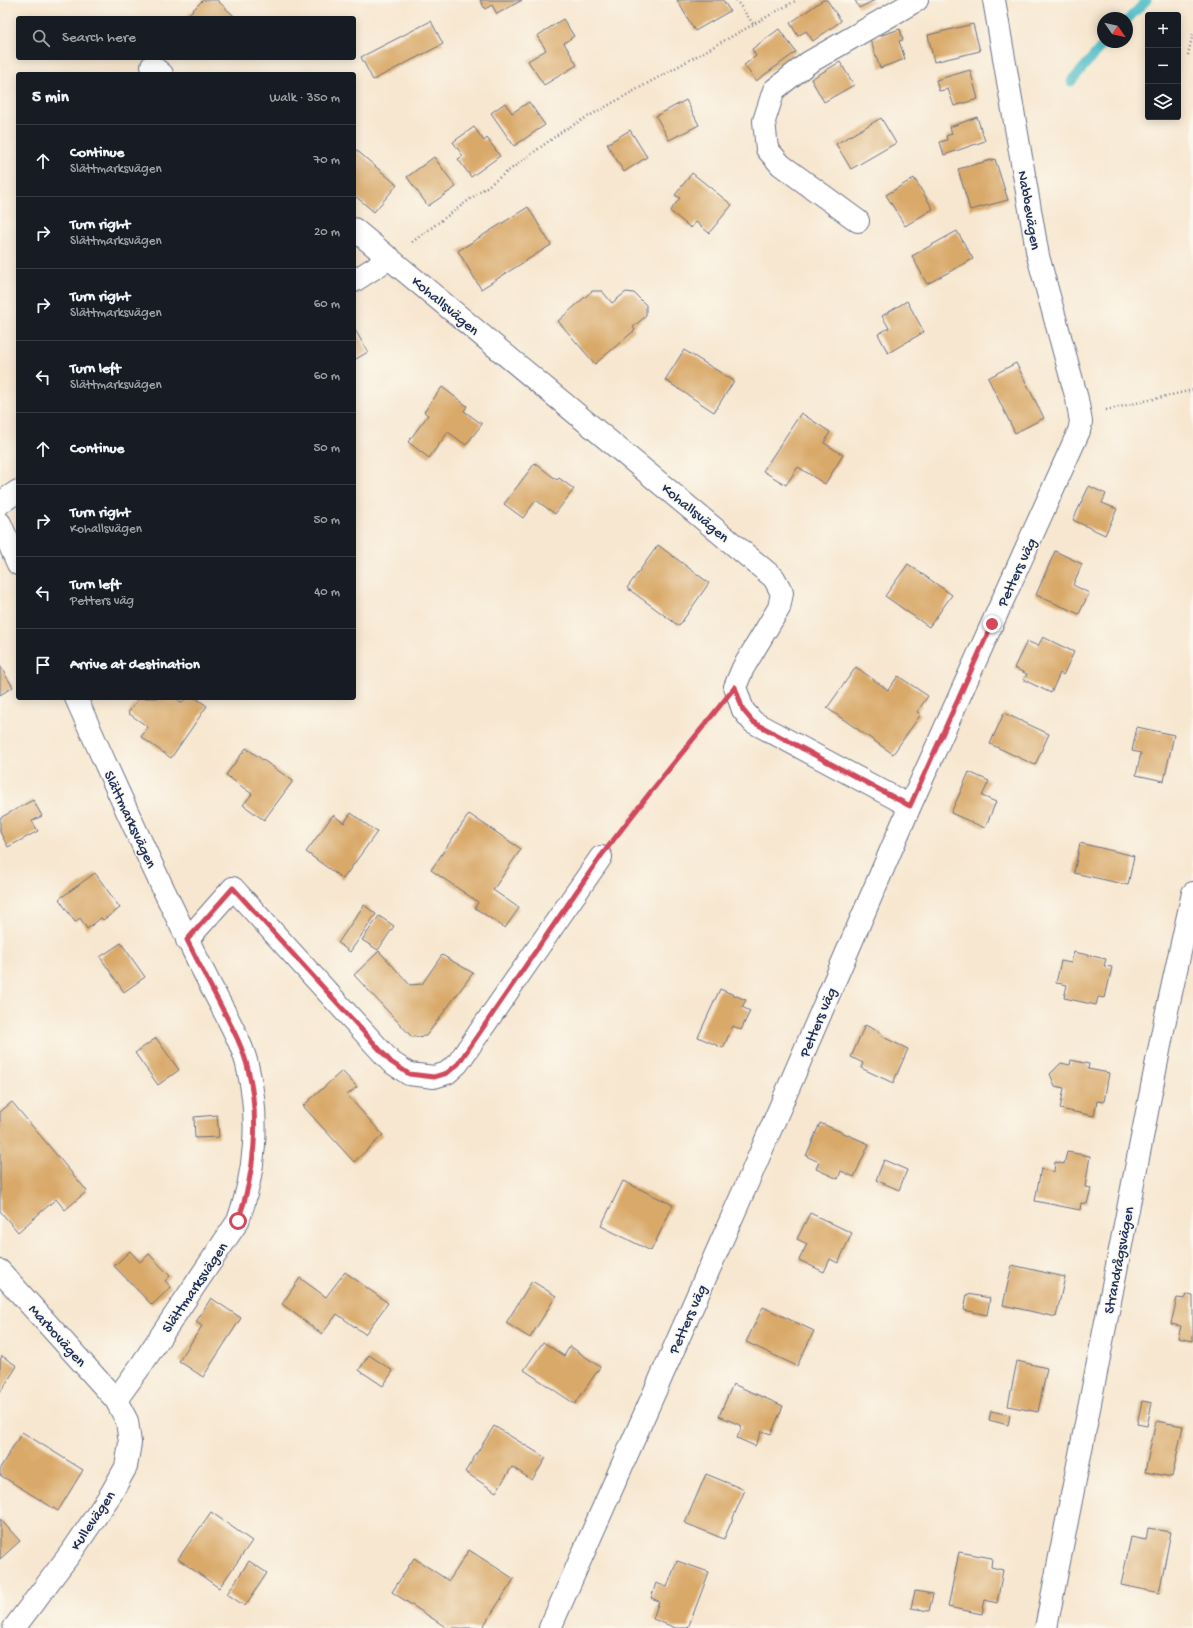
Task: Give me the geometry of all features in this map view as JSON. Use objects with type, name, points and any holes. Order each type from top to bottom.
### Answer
[{"type":"street","points":[[858,222],[781,165],[767,149],[764,121],[774,90],[803,68],[918,0]]},
{"type":"street","name":"Nabbevägen","points":[[994,0],[1038,256],[1081,416]]},
{"type":"street","name":"Kohallsvägen","points":[[356,231],[774,578],[782,593],[779,608],[744,668],[735,687]]},
{"type":"street","points":[[356,280],[390,258]]},
{"type":"street","name":"Petters väg","points":[[550,1628],[754,1170],[910,806],[1080,431],[1081,416]]},
{"type":"street","points":[[0,503],[16,492]]},
{"type":"street","points":[[0,523],[16,559]]},
{"type":"street","points":[[735,687],[743,710],[753,722],[910,806]]},
{"type":"street","name":"Slättmarksvägen","points":[[77,700],[102,758],[187,940],[238,1039],[248,1068],[252,1093],[255,1139],[251,1173],[245,1201],[238,1221],[142,1364],[116,1400]]},
{"type":"street","points":[[187,940],[233,888],[391,1062],[409,1074],[434,1077],[447,1073],[458,1064],[601,856]]},
{"type":"street","name":"Strandrågsvägen","points":[[1046,1628],[1165,1020],[1193,893]]},
{"type":"street","name":"Marbovägen","points":[[0,1271],[116,1400]]},
{"type":"street","name":"Kullevägen","points":[[14,1628],[73,1550],[111,1494],[126,1467],[130,1443],[127,1421],[116,1400]]},
{"type":"path","points":[[736,0],[754,25]]},
{"type":"path","points":[[390,258],[564,130],[797,0]]},
{"type":"path","points":[[1188,55],[1193,33]]},
{"type":"path","points":[[1081,416],[1193,390]]},
{"type":"path","points":[[601,856],[735,687]]},
{"type":"building","points":[[203,0],[217,0],[234,16],[187,16]]},
{"type":"building","points":[[480,0],[522,0],[497,14],[492,5],[485,9]]},
{"type":"building","points":[[677,0],[723,0],[730,11],[695,31]]},
{"type":"building","points":[[823,0],[827,0],[841,21],[813,41],[806,31],[798,36],[790,23]]},
{"type":"building","points":[[855,0],[875,0],[859,8]]},
{"type":"building","points":[[563,19],[574,36],[564,43],[577,65],[544,85],[528,61],[546,50],[537,36]]},
{"type":"building","points":[[431,21],[443,44],[373,80],[361,57]]},
{"type":"building","points":[[973,24],[980,51],[934,62],[928,35]]},
{"type":"building","points":[[779,29],[796,52],[756,81],[744,65],[756,56],[752,49]]},
{"type":"building","points":[[900,29],[903,40],[899,41],[905,59],[880,68],[870,39]]},
{"type":"building","points":[[840,62],[854,85],[824,102],[811,79]]},
{"type":"building","points":[[970,70],[978,99],[954,106],[948,89],[939,91],[936,80]]},
{"type":"building","points":[[686,100],[699,125],[669,140],[656,116]]},
{"type":"building","points":[[529,102],[545,125],[514,146],[491,113],[505,103],[512,113]]},
{"type":"building","points":[[977,117],[985,141],[944,155],[940,142],[947,140],[946,136],[952,134],[950,127]]},
{"type":"building","points":[[881,118],[896,143],[851,169],[836,144]]},
{"type":"building","points":[[474,127],[484,141],[487,138],[500,156],[471,177],[458,159],[463,156],[453,142]]},
{"type":"building","points":[[630,130],[647,157],[624,172],[607,144]]},
{"type":"building","points":[[356,150],[397,185],[374,212],[356,197]]},
{"type":"building","points":[[434,157],[456,187],[428,206],[407,177]]},
{"type":"building","points":[[995,159],[1008,200],[970,210],[958,169]]},
{"type":"building","points":[[692,173],[732,205],[709,233],[696,222],[691,228],[670,211],[680,198],[675,195]]},
{"type":"building","points":[[914,178],[933,209],[905,226],[886,195]]},
{"type":"building","points":[[528,207],[551,245],[481,289],[458,251]]},
{"type":"building","points":[[957,231],[973,259],[927,284],[912,256]]},
{"type":"building","points":[[592,291],[602,291],[612,303],[626,292],[634,293],[646,305],[646,316],[633,327],[635,330],[595,364],[558,321]]},
{"type":"building","points":[[907,301],[924,332],[888,353],[878,334],[889,328],[882,316]]},
{"type":"building","points":[[356,331],[368,352],[356,359]]},
{"type":"building","points":[[684,350],[734,381],[714,412],[665,380]]},
{"type":"building","points":[[1016,363],[1044,418],[1015,433],[988,378]]},
{"type":"building","points":[[442,387],[467,406],[464,411],[482,424],[466,445],[448,432],[429,458],[408,442],[428,415],[424,412]]},
{"type":"building","points":[[801,413],[830,432],[824,443],[843,455],[825,484],[798,467],[786,485],[763,471]]},
{"type":"building","points":[[535,463],[557,480],[559,478],[574,489],[555,514],[536,500],[523,518],[504,504]]},
{"type":"building","points":[[1089,486],[1106,494],[1102,503],[1117,509],[1105,535],[1073,520]]},
{"type":"building","points":[[658,545],[709,583],[679,626],[627,588]]},
{"type":"building","points":[[1055,551],[1082,564],[1073,585],[1089,593],[1079,614],[1036,595]]},
{"type":"building","points":[[908,564],[952,595],[929,627],[885,596]]},
{"type":"building","points":[[1043,637],[1074,652],[1063,675],[1060,673],[1051,693],[1024,680],[1027,674],[1014,668],[1027,641],[1038,646]]},
{"type":"building","points":[[0,666],[13,687],[0,695]]},
{"type":"building","points":[[856,667],[888,690],[898,676],[928,696],[917,712],[921,714],[893,754],[827,708]]},
{"type":"building","points":[[138,700],[178,700],[182,703],[184,700],[199,700],[207,706],[171,758],[141,737],[148,727],[128,713]]},
{"type":"building","points":[[1004,713],[1049,734],[1035,765],[990,744]]},
{"type":"building","points":[[1137,727],[1174,735],[1164,781],[1136,775],[1141,753],[1132,751]]},
{"type":"building","points":[[246,748],[293,781],[264,820],[243,805],[252,794],[226,775]]},
{"type":"building","points":[[969,772],[989,781],[982,796],[996,802],[985,828],[951,813]]},
{"type":"building","points":[[33,800],[42,816],[32,821],[38,831],[8,847],[0,832],[0,818]]},
{"type":"building","points":[[351,813],[377,832],[343,879],[306,852],[333,815],[344,823]]},
{"type":"building","points":[[469,814],[521,849],[493,890],[519,908],[505,928],[475,908],[478,902],[431,870]]},
{"type":"building","points":[[1080,843],[1134,856],[1128,885],[1074,873]]},
{"type":"building","points":[[95,873],[120,908],[103,920],[101,918],[87,929],[80,918],[75,922],[59,899]]},
{"type":"building","points":[[364,905],[376,914],[350,952],[338,943]]},
{"type":"building","points":[[379,916],[394,926],[378,950],[362,940]]},
{"type":"building","points":[[121,943],[145,977],[124,992],[100,957]]},
{"type":"building","points":[[379,951],[410,985],[422,984],[442,955],[473,973],[426,1036],[412,1037],[354,975]]},
{"type":"building","points":[[1074,952],[1106,959],[1104,966],[1112,967],[1105,998],[1098,997],[1096,1005],[1064,998],[1067,985],[1056,983],[1061,961],[1071,963]]},
{"type":"building","points":[[720,989],[746,1000],[742,1007],[750,1011],[741,1030],[733,1026],[723,1048],[698,1037]]},
{"type":"building","points":[[865,1025],[880,1032],[883,1037],[908,1049],[893,1083],[861,1068],[863,1063],[851,1057]]},
{"type":"building","points":[[156,1038],[179,1070],[158,1085],[135,1053]]},
{"type":"building","points":[[1071,1060],[1089,1064],[1088,1069],[1109,1073],[1104,1102],[1097,1101],[1094,1116],[1060,1109],[1064,1088],[1055,1086],[1050,1074],[1061,1063],[1070,1065]]},
{"type":"building","points":[[342,1071],[357,1087],[347,1095],[383,1135],[354,1162],[303,1106]]},
{"type":"building","points":[[12,1102],[87,1191],[65,1210],[56,1199],[18,1232],[0,1211],[0,1112]]},
{"type":"building","points":[[217,1115],[219,1137],[195,1138],[194,1117]]},
{"type":"building","points":[[820,1123],[869,1144],[854,1177],[841,1171],[838,1179],[816,1169],[819,1162],[806,1156]]},
{"type":"building","points":[[1067,1152],[1090,1156],[1085,1187],[1091,1188],[1087,1204],[1081,1203],[1080,1210],[1035,1201],[1041,1169],[1054,1172],[1055,1162],[1064,1164]]},
{"type":"building","points":[[884,1160],[907,1170],[899,1190],[876,1180]]},
{"type":"building","points":[[623,1181],[673,1205],[651,1251],[601,1226]]},
{"type":"building","points":[[810,1213],[852,1233],[838,1263],[830,1259],[824,1272],[799,1260],[807,1244],[797,1239]]},
{"type":"building","points":[[130,1251],[140,1262],[149,1254],[170,1276],[165,1281],[171,1287],[152,1305],[114,1266]]},
{"type":"building","points":[[1012,1265],[1065,1277],[1056,1317],[1003,1305]]},
{"type":"building","points":[[345,1272],[388,1303],[365,1334],[337,1314],[322,1334],[282,1304],[300,1278],[326,1297]]},
{"type":"building","points":[[532,1281],[556,1296],[530,1338],[506,1323]]},
{"type":"building","points":[[967,1294],[990,1298],[987,1315],[964,1310]]},
{"type":"building","points":[[1186,1294],[1193,1295],[1193,1341],[1178,1338],[1181,1326],[1171,1324],[1177,1298],[1185,1299]]},
{"type":"building","points":[[211,1298],[241,1318],[203,1377],[179,1361],[202,1326],[196,1322]]},
{"type":"building","points":[[763,1307],[814,1331],[797,1366],[746,1342]]},
{"type":"building","points":[[543,1342],[564,1356],[570,1346],[600,1367],[575,1404],[524,1370]]},
{"type":"building","points":[[369,1355],[393,1371],[383,1386],[359,1370]]},
{"type":"building","points":[[2,1356],[17,1366],[0,1393],[0,1360]]},
{"type":"building","points":[[1017,1361],[1047,1368],[1038,1412],[1008,1406]]},
{"type":"building","points":[[733,1384],[783,1406],[771,1434],[762,1431],[755,1446],[737,1438],[742,1426],[719,1416]]},
{"type":"building","points":[[1142,1401],[1152,1403],[1147,1426],[1137,1424]]},
{"type":"building","points":[[991,1411],[1010,1415],[1008,1425],[989,1420]]},
{"type":"building","points":[[1156,1421],[1183,1426],[1172,1477],[1145,1472]]},
{"type":"building","points":[[494,1426],[546,1458],[532,1480],[512,1467],[496,1492],[465,1472]]},
{"type":"building","points":[[22,1432],[83,1470],[58,1511],[0,1475],[0,1468]]},
{"type":"building","points":[[706,1474],[745,1490],[724,1539],[685,1523]]},
{"type":"building","points":[[211,1512],[252,1541],[219,1588],[178,1559]]},
{"type":"building","points":[[0,1519],[20,1541],[0,1559]]},
{"type":"building","points":[[1148,1528],[1171,1532],[1159,1593],[1121,1585],[1131,1537],[1146,1540]]},
{"type":"building","points":[[469,1550],[514,1579],[482,1628],[447,1628],[392,1592],[414,1558],[449,1581]]},
{"type":"building","points":[[959,1552],[992,1558],[991,1567],[1003,1570],[997,1603],[985,1600],[982,1614],[948,1607]]},
{"type":"building","points":[[249,1561],[267,1573],[245,1606],[227,1594]]},
{"type":"building","points":[[677,1561],[709,1572],[688,1628],[676,1628],[653,1619],[659,1601],[651,1598],[656,1583],[667,1587]]},
{"type":"building","points":[[915,1591],[933,1594],[929,1611],[911,1608]]},
{"type":"waterway","points":[[1133,14],[1147,0]]},
{"type":"waterway","points":[[1071,82],[1100,48]]},
{"type":"route","points":[[238,1221],[245,1201],[251,1173],[255,1139],[252,1093],[248,1068],[238,1039],[187,940],[233,888],[391,1062],[409,1074],[434,1077],[447,1073],[458,1064],[601,856],[735,687],[743,710],[753,722],[910,806],[992,624]]}]
